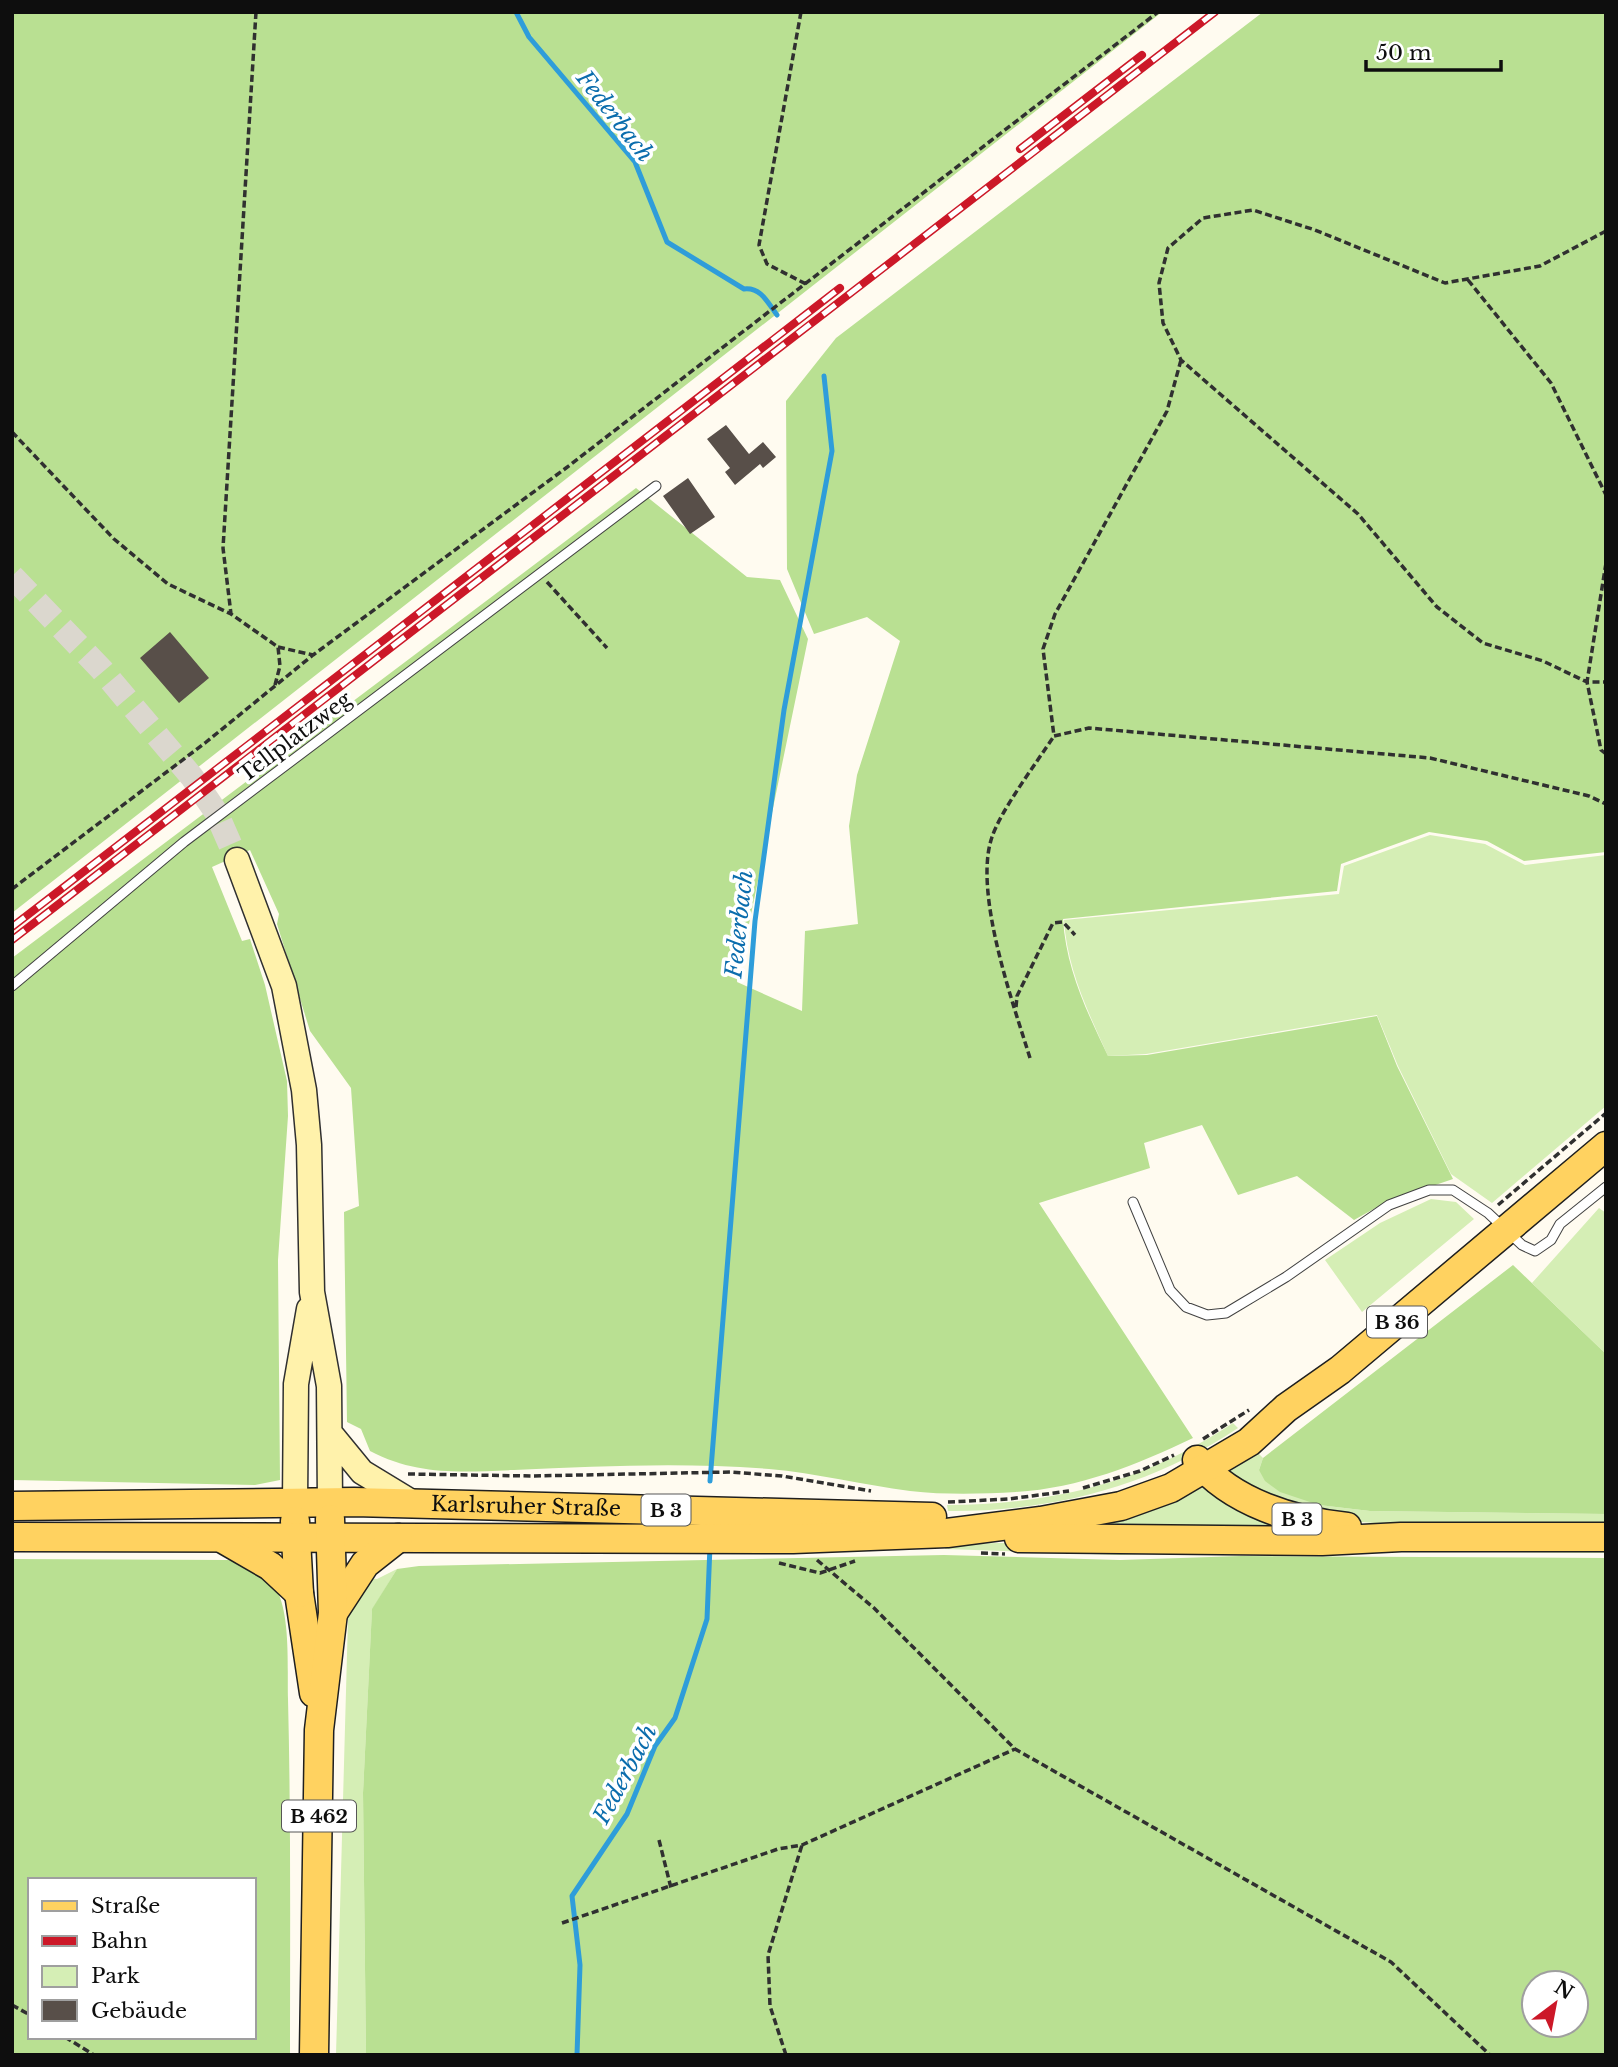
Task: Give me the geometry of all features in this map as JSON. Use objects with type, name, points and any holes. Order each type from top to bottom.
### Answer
[{"type":"main road","points":[[237,860],[280,974],[296,1038],[309,1144],[312,1292],[329,1386],[330,1503]]},
{"type":"main road","name":"B 36","points":[[947,1533],[1041,1521],[1121,1506],[1171,1488],[1195,1456],[1249,1442],[1286,1408],[1340,1370],[1606,1146]]},
{"type":"main road","points":[[295,1503],[296,1384],[312,1292]]},
{"type":"main road","points":[[330,1433],[362,1472],[413,1503]]},
{"type":"main road","name":"Karlsruher Straße","points":[[12,1506],[413,1503],[959,1517],[1040,1510],[1081,1503],[1136,1488],[1195,1456]]},
{"type":"main road","name":"B 3","points":[[1195,1456],[1232,1490],[1278,1512],[1314,1522],[1401,1537]]},
{"type":"main road","name":"B 462","points":[[295,1503],[299,1593],[319,1730]]},
{"type":"main road","name":"B 462","points":[[314,2055],[319,1730],[333,1613],[330,1503]]},
{"type":"main road","name":"B 3","points":[[12,1537],[741,1540],[947,1533],[1000,1538],[1322,1541],[1401,1537],[1606,1537]]},
{"type":"main road","points":[[220,1538],[270,1566],[299,1593]]},
{"type":"main road","points":[[333,1613],[365,1564],[398,1538]]},
{"type":"lane","name":"Tellplatzweg","points":[[12,986],[184,842],[656,486]]},
{"type":"lane","points":[[1133,1202],[1170,1290],[1186,1307],[1207,1315],[1226,1313],[1286,1277],[1389,1205],[1429,1190],[1454,1190],[1488,1213],[1504,1231],[1522,1245],[1535,1251],[1551,1241],[1560,1224],[1606,1187]]},
{"type":"path","points":[[231,614],[223,548],[256,12]]},
{"type":"path","points":[[801,12],[759,245],[766,264],[806,284]]},
{"type":"path","points":[[12,888],[313,655],[566,468],[1158,12]]},
{"type":"path","points":[[1606,231],[1539,266],[1445,283],[1315,230],[1253,210],[1203,218],[1168,248],[1159,283],[1163,323],[1181,360],[1358,514],[1437,607],[1483,643],[1542,661],[1587,682],[1606,682]]},
{"type":"path","points":[[1468,279],[1551,383],[1606,495]]},
{"type":"path","points":[[1030,1058],[995,946],[988,867],[992,837],[1054,736],[1043,649],[1055,614],[1167,411],[1181,360]]},
{"type":"path","points":[[12,432],[114,538],[167,584],[231,614],[278,647],[313,655]]},
{"type":"path","points":[[1606,563],[1587,682],[1601,750],[1606,754]]},
{"type":"path","points":[[541,574],[607,648]]},
{"type":"path","points":[[275,687],[280,666],[278,647]]},
{"type":"path","points":[[1054,736],[1089,727],[1430,758],[1589,796],[1606,804]]},
{"type":"path","points":[[1015,1011],[1017,996],[1053,923],[1063,922],[1075,936]]},
{"type":"path","points":[[947,1502],[1009,1499],[1079,1489],[1195,1456],[1255,1406]]},
{"type":"path","points":[[401,1472],[435,1476],[730,1472],[782,1476],[884,1493]]},
{"type":"path","points":[[773,1562],[820,1573],[830,1571],[874,1608],[1015,1749],[1391,1962],[1490,2055]]},
{"type":"path","points":[[562,1923],[671,1888],[778,1849],[802,1845],[1015,1749]]},
{"type":"path","points":[[659,1840],[671,1888]]},
{"type":"path","points":[[786,2055],[770,2006],[768,1955],[802,1845]]},
{"type":"path","points":[[12,2005],[28,2014]]},
{"type":"path","points":[[68,2039],[94,2055]]},
{"type":"green space","points":[[12,12],[1162,12],[12,913]]},
{"type":"green space","points":[[1263,12],[1606,12],[1606,852],[1524,861],[1487,841],[1429,832],[1341,864],[1337,891],[1063,919],[1065,937],[1079,990],[1108,1056],[1147,1055],[1377,1016],[1397,1066],[1453,1179],[1388,1201],[1354,1220],[1297,1176],[1238,1195],[1202,1125],[1144,1143],[1150,1168],[1039,1203],[1193,1438],[1107,1474],[1040,1490],[950,1494],[910,1491],[804,1473],[737,1467],[642,1465],[440,1471],[405,1465],[370,1451],[361,1429],[347,1422],[344,1212],[359,1206],[351,1088],[310,1031],[277,924],[279,914],[250,850],[212,867],[242,941],[250,939],[265,985],[287,1081],[288,1116],[278,1260],[280,1480],[255,1485],[12,1480],[12,958],[636,488],[747,577],[780,580],[808,639],[737,982],[802,1011],[805,931],[858,924],[849,826],[857,775],[900,641],[867,617],[814,634],[787,569],[786,401],[836,338]]},
{"type":"green space","points":[[1430,835],[1485,844],[1525,865],[1606,855],[1606,1106],[1492,1203],[1451,1174],[1398,1066],[1377,1015],[1146,1054],[1108,1056],[1074,973],[1064,920],[1339,894],[1344,866]]},
{"type":"green space","points":[[1431,1199],[1456,1202],[1474,1219],[1362,1312],[1325,1260],[1380,1223]]},
{"type":"green space","points":[[1599,1208],[1606,1213],[1606,1354],[1532,1283]]},
{"type":"green space","points":[[1513,1265],[1606,1354],[1606,1514],[1370,1511],[1319,1505],[1280,1492],[1265,1481],[1259,1470],[1263,1458]]},
{"type":"green space","points":[[1233,1423],[1238,1428],[1171,1466],[1100,1492],[1025,1507],[948,1511],[947,1505],[1024,1500],[1096,1486],[1165,1461]]},
{"type":"green space","points":[[1255,1450],[1263,1458],[1259,1470],[1319,1505],[1370,1511],[1606,1514],[1606,1526],[1401,1525],[1321,1519],[1299,1513],[1228,1473],[1229,1469]]},
{"type":"green space","points":[[1201,1487],[1299,1527],[1086,1532],[1160,1507]]},
{"type":"green space","points":[[946,1544],[1606,1548],[1606,1553],[1241,1550],[1120,1555],[945,1549]]},
{"type":"green space","points":[[944,1555],[1120,1560],[1241,1556],[1606,1558],[1606,2055],[366,2055],[363,1793],[372,1609],[397,1569],[419,1566]]},
{"type":"green space","points":[[12,1559],[228,1560],[249,1566],[267,1578],[276,1589],[284,1613],[288,1658],[290,2055],[12,2055]]},
{"type":"green space","points":[[397,1569],[372,1610],[363,1793],[366,2055],[336,2055],[348,1618],[351,1601],[363,1577],[377,1579]]},
{"type":"building","points":[[726,425],[749,454],[763,442],[776,457],[763,468],[760,464],[735,485],[725,472],[730,468],[707,439]]},
{"type":"building","points":[[688,478],[715,517],[690,534],[663,496]]},
{"type":"building","points":[[170,632],[209,678],[179,703],[140,658]]},
{"type":"waterway","name":"Federbach","points":[[516,12],[529,37],[635,162],[667,242],[744,289],[760,293],[777,315]]},
{"type":"waterway","name":"Federbach","points":[[710,1481],[755,921],[784,710],[832,451],[824,376]]},
{"type":"waterway","name":"Federbach","points":[[577,2055],[580,1965],[572,1896],[627,1814],[655,1746],[675,1718],[707,1619],[710,1546]]},
{"type":"tunnel","points":[[12,576],[102,670],[192,777],[216,812],[237,860]]},
{"type":"railway","points":[[12,940],[1215,12]]},
{"type":"railway","points":[[1020,149],[1142,55]]},
{"type":"railway","points":[[12,927],[840,288]]}]
